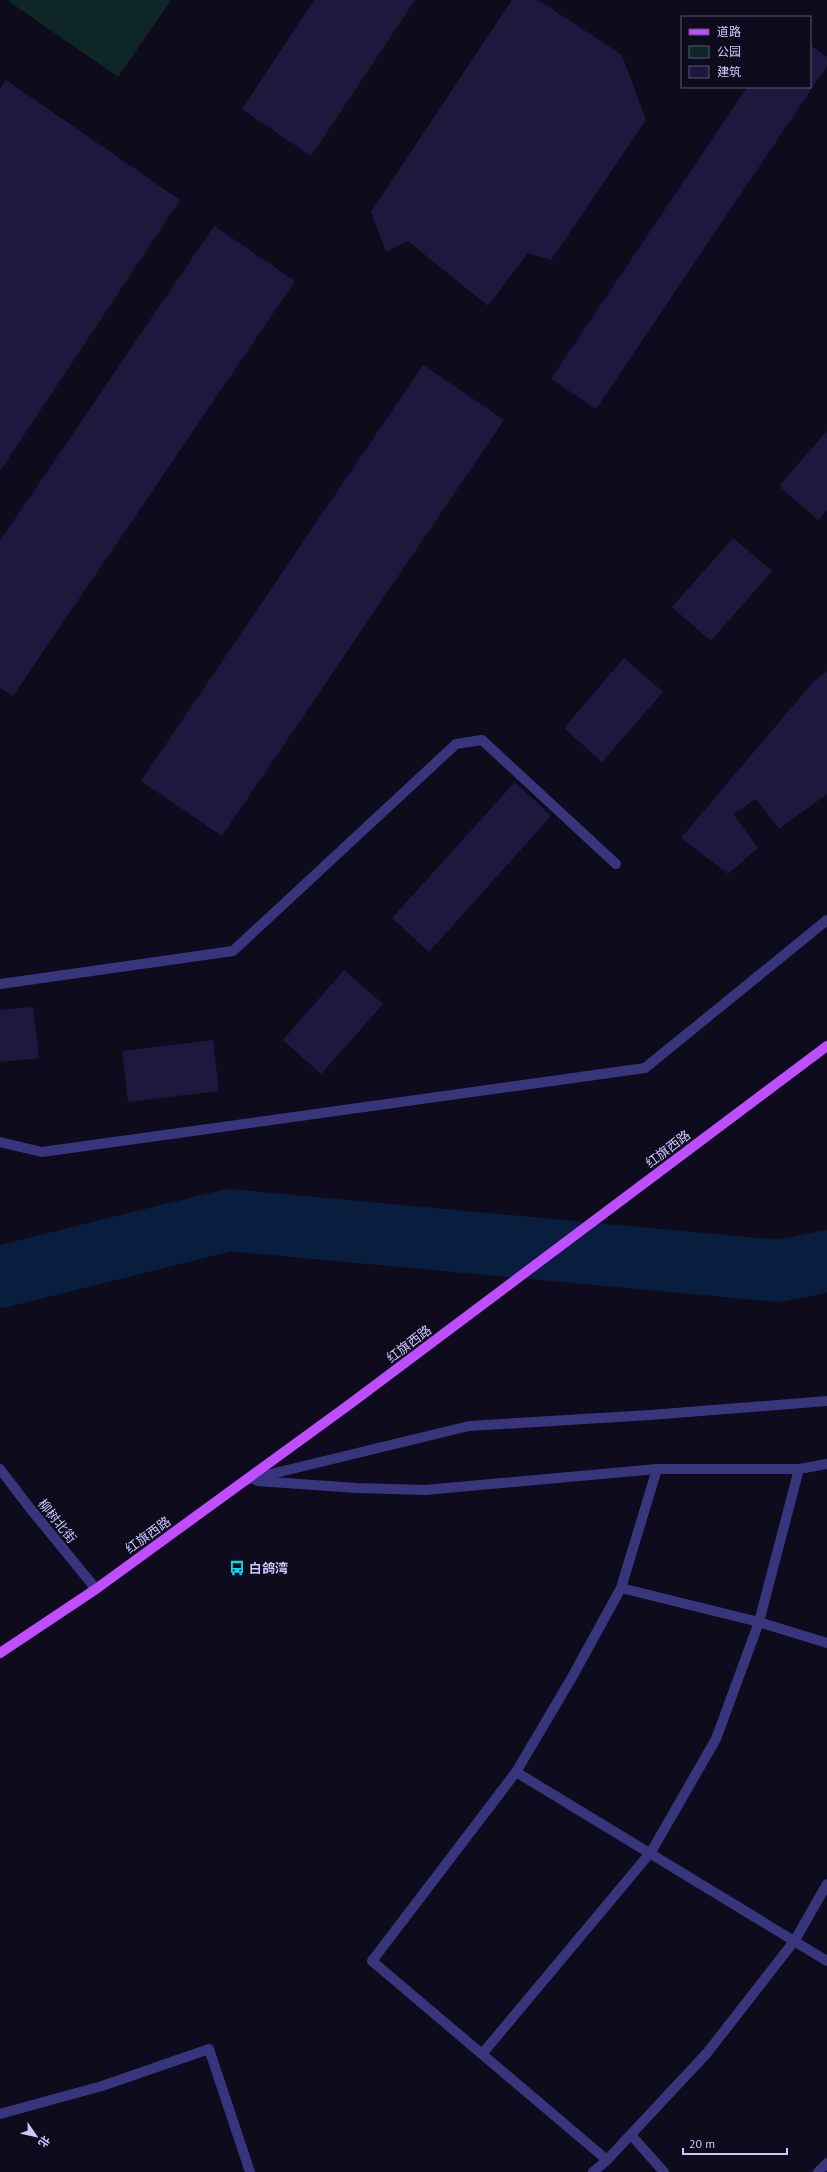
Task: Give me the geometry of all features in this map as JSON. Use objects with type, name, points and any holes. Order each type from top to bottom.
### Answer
[{"type":"main road","name":"红旗西路","points":[[0,1653],[96,1589],[350,1404],[827,1046]]},
{"type":"street","points":[[0,984],[233,951],[456,744],[482,740],[616,864]]},
{"type":"street","points":[[0,1142],[42,1152],[645,1068],[827,920]]},
{"type":"street","points":[[246,1480],[469,1426],[650,1415],[827,1401]]},
{"type":"street","points":[[246,1480],[357,1488],[426,1490],[657,1469],[799,1469],[827,1464]]},
{"type":"street","name":"柳树北街","points":[[0,1469],[96,1589]]},
{"type":"street","points":[[607,2160],[372,1961],[516,1772],[621,1588],[657,1469]]},
{"type":"street","points":[[482,2054],[651,1852],[716,1739],[759,1622],[799,1469]]},
{"type":"street","points":[[621,1588],[759,1622],[827,1644]]},
{"type":"street","points":[[516,1772],[651,1852],[827,1961]]},
{"type":"street","points":[[593,2172],[631,2135],[707,2053],[795,1940],[827,1884]]},
{"type":"street","points":[[0,2114],[102,2086],[209,2049],[250,2172]]},
{"type":"street","points":[[631,2135],[664,2172]]},
{"type":"street","points":[[818,2172],[827,2163]]},
{"type":"green space","points":[[7,0],[171,0],[118,77]]},
{"type":"building","points":[[314,0],[415,0],[311,156],[242,109]]},
{"type":"building","points":[[512,0],[538,0],[622,55],[646,120],[551,260],[528,253],[488,306],[408,241],[386,252],[371,212]]},
{"type":"building","points":[[811,46],[827,57],[827,66],[596,409],[551,379],[746,88],[811,88]]},
{"type":"building","points":[[6,80],[180,200],[0,471],[0,88]]},
{"type":"building","points":[[214,226],[295,281],[13,696],[0,688],[0,541]]},
{"type":"building","points":[[423,365],[504,420],[222,836],[141,781]]},
{"type":"building","points":[[827,431],[827,510],[818,520],[779,486]]},
{"type":"building","points":[[733,538],[772,571],[711,641],[672,607]]},
{"type":"building","points":[[624,658],[663,692],[602,762],[564,728]]},
{"type":"building","points":[[827,671],[827,794],[779,829],[756,799],[733,814],[758,848],[728,874],[681,838],[813,682]]},
{"type":"building","points":[[515,782],[551,816],[429,952],[392,918]]},
{"type":"building","points":[[344,970],[383,1004],[321,1074],[283,1040]]},
{"type":"building","points":[[33,1007],[39,1058],[0,1062],[0,1010]]},
{"type":"building","points":[[213,1040],[219,1091],[128,1102],[122,1051]]},
{"type":"waterway","points":[[0,1277],[229,1220],[779,1271],[827,1261]]},
{"type":"place","name":"白鸽湾","points":[[237,1568]]}]
